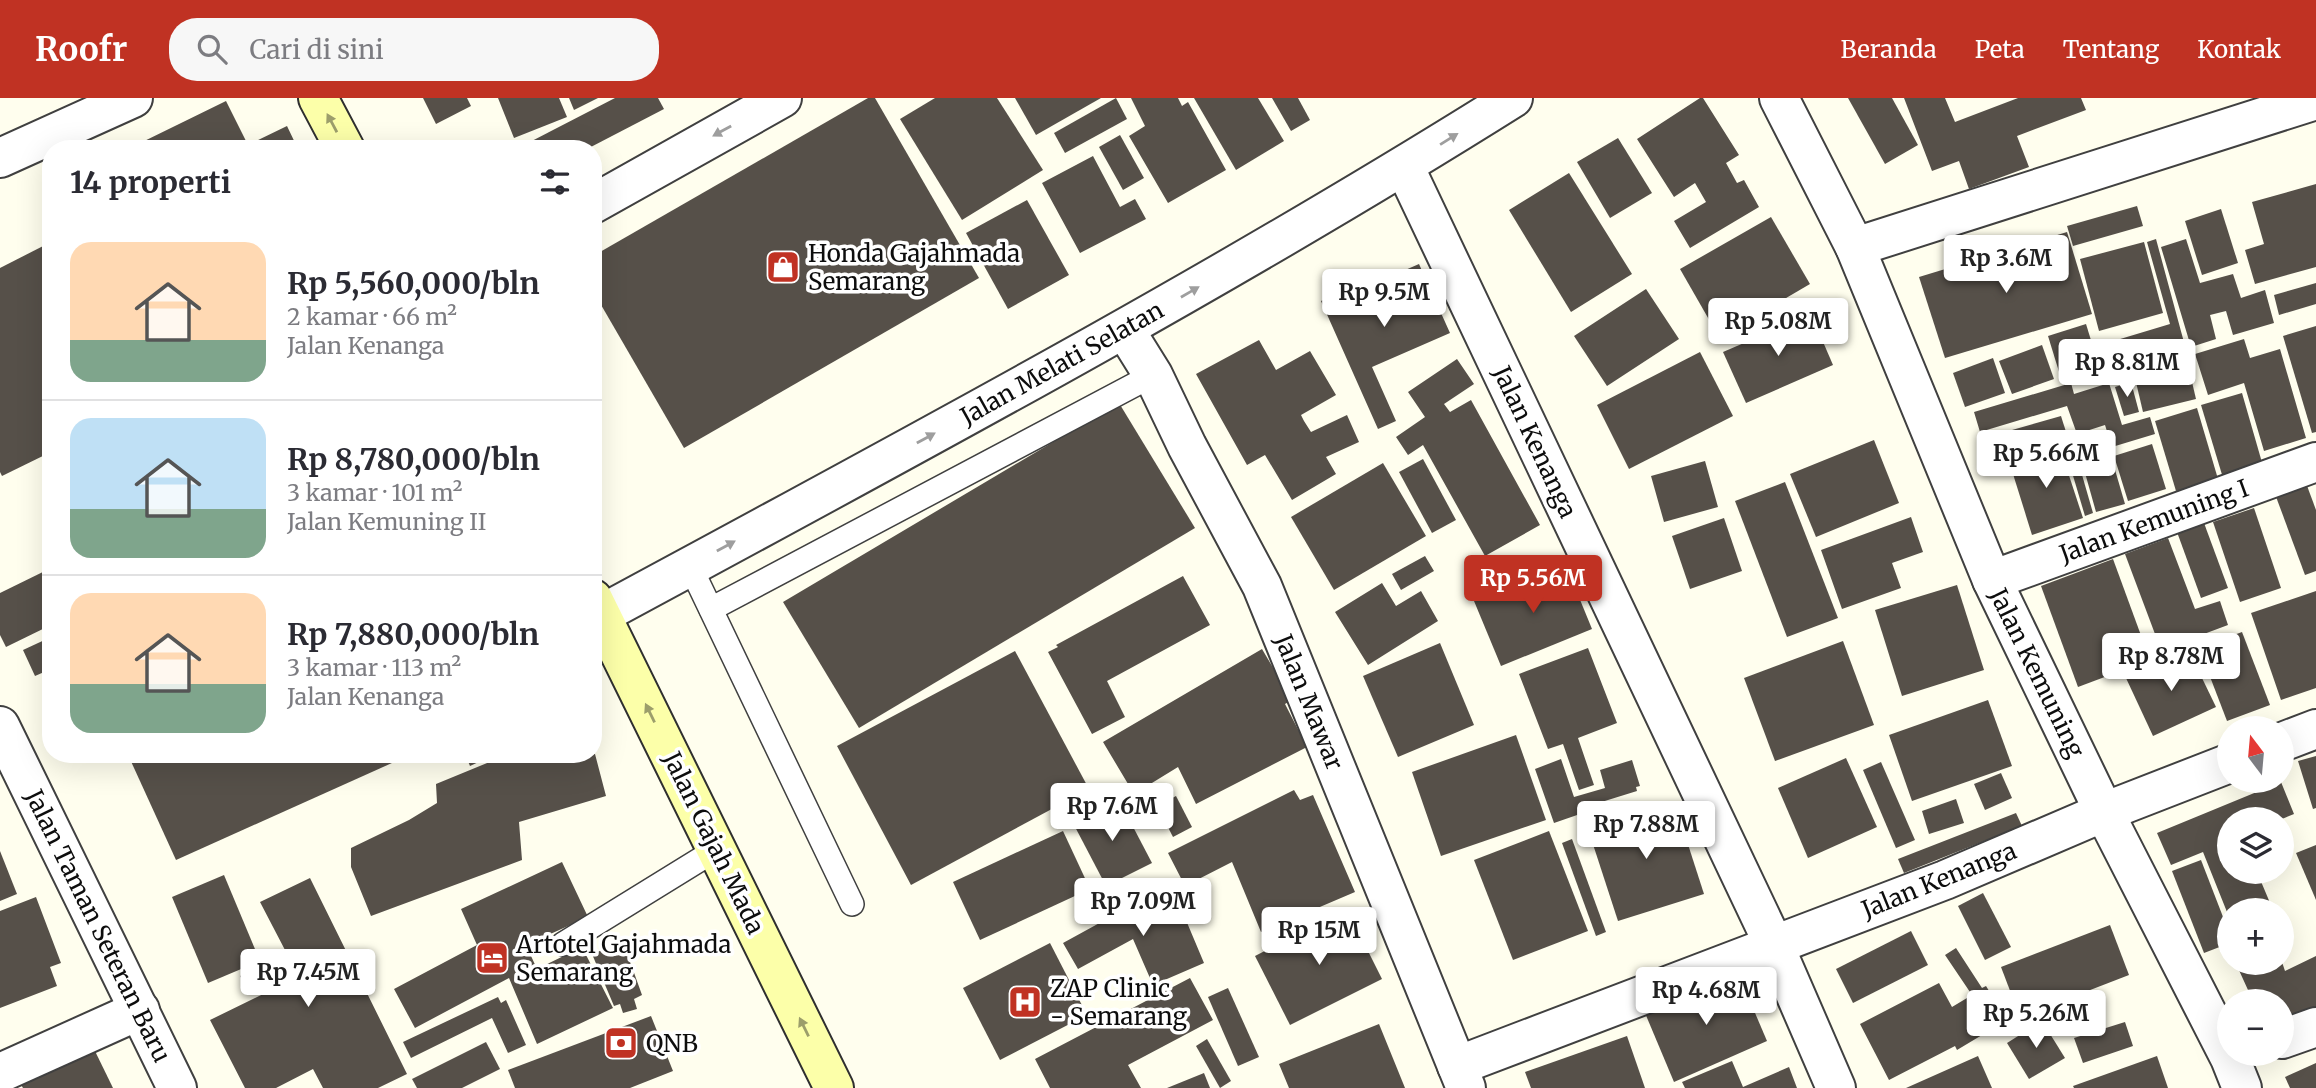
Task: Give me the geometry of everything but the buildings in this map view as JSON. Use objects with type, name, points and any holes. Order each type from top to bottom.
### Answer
[{"type":"main road","points":[[318,98],[340,140]]},
{"type":"main road","name":"Jalan Gajah Mada","points":[[602,614],[834,1088]]},
{"type":"street","points":[[0,158],[133,98]]},
{"type":"street","points":[[602,199],[782,98]]},
{"type":"street","name":"Jalan Melati Selatan","points":[[602,604],[690,566],[1125,330],[1404,166],[1513,98]]},
{"type":"street","name":"Jalan Kemuning","points":[[1779,98],[1855,247],[1992,580],[2104,812],[2238,1067]]},
{"type":"street","points":[[1855,247],[2266,106],[2316,100]]},
{"type":"street","name":"Jalan Kenanga","points":[[1404,166],[1774,945],[1836,1088]]},
{"type":"street","name":"Jalan Mawar","points":[[1125,330],[1153,375],[1187,446],[1262,586],[1461,1077]]},
{"type":"street","name":"Jalan Kemuning I","points":[[1992,580],[2316,462]]},
{"type":"street","points":[[2294,738],[2316,729]]},
{"type":"street","name":"Jalan Taman Seteran Baru","points":[[4,743],[177,1088]]},
{"type":"street","name":"Jalan Kenanga","points":[[1461,1077],[1774,945],[1945,880],[2104,812],[2217,768]]},
{"type":"street","points":[[0,1073],[139,1010]]},
{"type":"street","points":[[2294,1035],[2316,1027]]},
{"type":"lane","points":[[711,609],[1153,375]]},
{"type":"lane","points":[[690,566],[852,904]]},
{"type":"lane","points":[[562,944],[717,849]]},
{"type":"place","name":"Honda Gajahmada Semarang","points":[[783,267]]},
{"type":"place","name":"Artotel Gajahmada Semarang","points":[[492,958]]},
{"type":"place","name":"ZAP Clinic - Semarang","points":[[1025,1002]]},
{"type":"place","name":"QNB","points":[[621,1043]]}]
